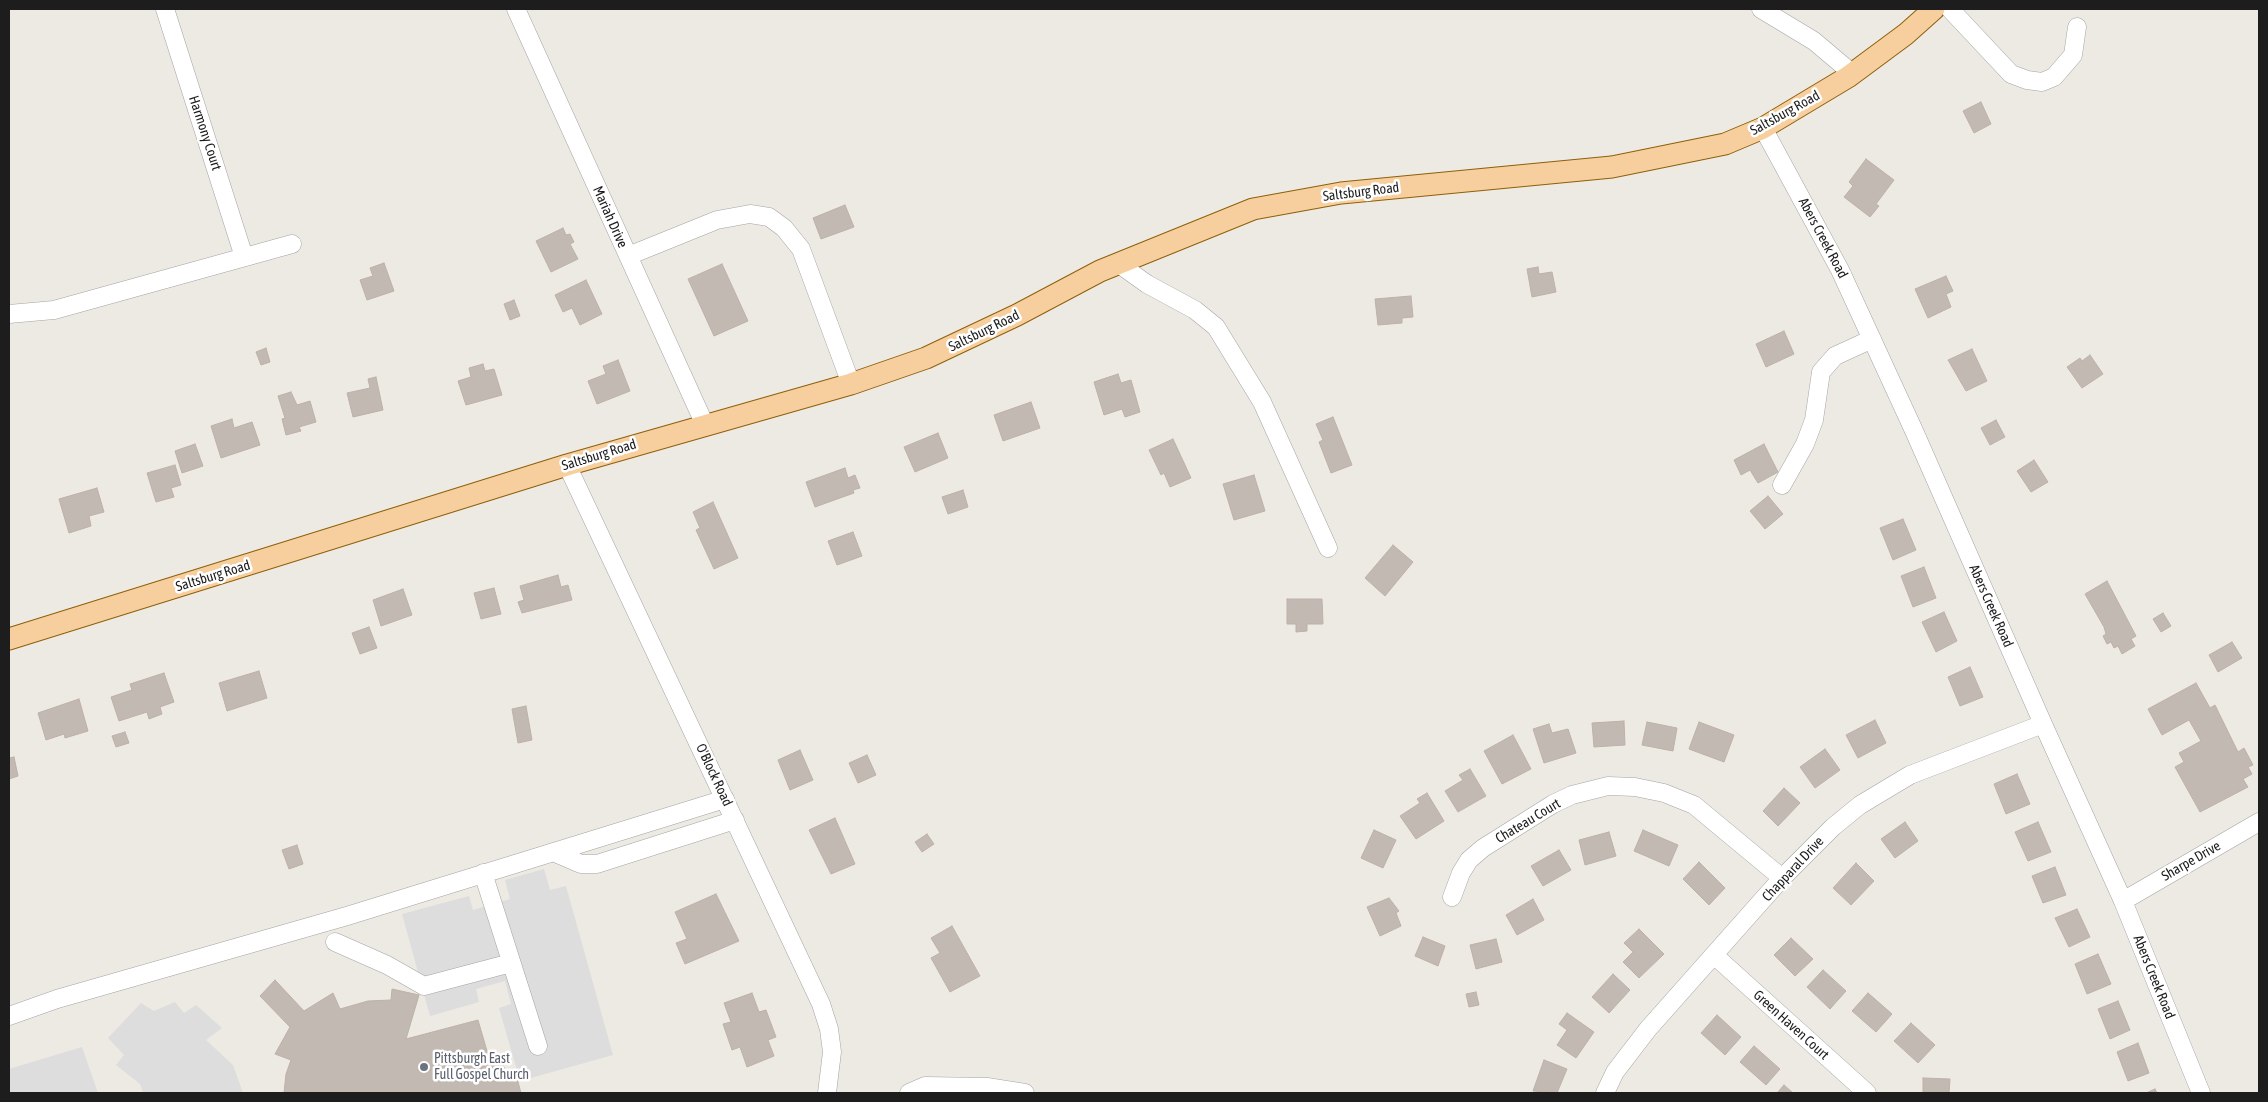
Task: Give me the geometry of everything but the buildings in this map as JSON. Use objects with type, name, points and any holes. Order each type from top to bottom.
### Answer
[{"type":"main road","name":"Saltsburg Road","points":[[9,639],[567,464],[851,384],[926,358],[1118,264],[1253,209],[1341,193],[1612,167],[1725,144],[1764,128],[1852,74],[1906,34],[1934,9]]},
{"type":"street","name":"Harmony Court","points":[[165,9],[244,257]]},
{"type":"street","name":"Mariah Drive","points":[[516,9],[705,425]]},
{"type":"street","points":[[1760,9],[1814,41],[1852,74]]},
{"type":"street","points":[[1950,9],[2011,74],[2027,80],[2042,82],[2054,77],[2073,55],[2077,27]]},
{"type":"street","name":"Abers Creek Road","points":[[1764,128],[1840,270],[1872,339],[2123,901],[2201,1093]]},
{"type":"street","points":[[628,256],[717,220],[750,214],[769,217],[784,228],[801,249],[851,384]]},
{"type":"street","points":[[9,314],[54,310],[292,244]]},
{"type":"street","points":[[1118,264],[1147,284],[1195,310],[1216,327],[1262,402],[1328,548]]},
{"type":"street","points":[[1782,485],[1806,444],[1814,420],[1821,372],[1835,356],[1872,339]]},
{"type":"street","name":"O'Block Road","points":[[567,464],[821,1004],[829,1029],[832,1052],[826,1093]]},
{"type":"street","name":"Chapparal Drive","points":[[1605,1093],[1615,1072],[1648,1029],[1715,956],[1782,878],[1832,827],[1882,790],[1910,775],[2043,724]]},
{"type":"street","name":"Chateau Court","points":[[1452,897],[1469,860],[1483,848],[1553,804],[1572,795],[1608,786],[1635,787],[1664,793],[1694,805],[1782,878]]},
{"type":"street","points":[[9,1016],[57,998],[347,916],[725,799]]},
{"type":"street","points":[[553,852],[581,864],[597,864],[735,820]]},
{"type":"street","name":"Sharpe Drive","points":[[2123,901],[2259,822]]},
{"type":"street","points":[[483,873],[538,1046]]},
{"type":"street","points":[[334,942],[387,965],[424,986],[512,963]]},
{"type":"street","name":"Green Haven Court","points":[[1715,956],[1867,1093]]},
{"type":"street","points":[[909,1093],[925,1086],[987,1087],[1025,1093]]},
{"type":"shaded area","points":[[544,869],[550,890],[566,886],[613,1055],[520,1081],[499,1008],[511,1004],[505,981],[476,989],[479,1002],[430,1016],[402,914],[469,896],[473,910],[510,899],[505,880]]},
{"type":"shaded area","points":[[175,1002],[184,1013],[196,1005],[222,1028],[206,1040],[233,1065],[243,1093],[143,1093],[140,1084],[116,1065],[124,1055],[108,1038],[141,1003],[154,1011]]},
{"type":"shaded area","points":[[82,1047],[98,1093],[9,1093],[9,1069]]},
{"type":"place","name":"Pittsburgh East Full Gospel Church","points":[[424,1067]]}]
